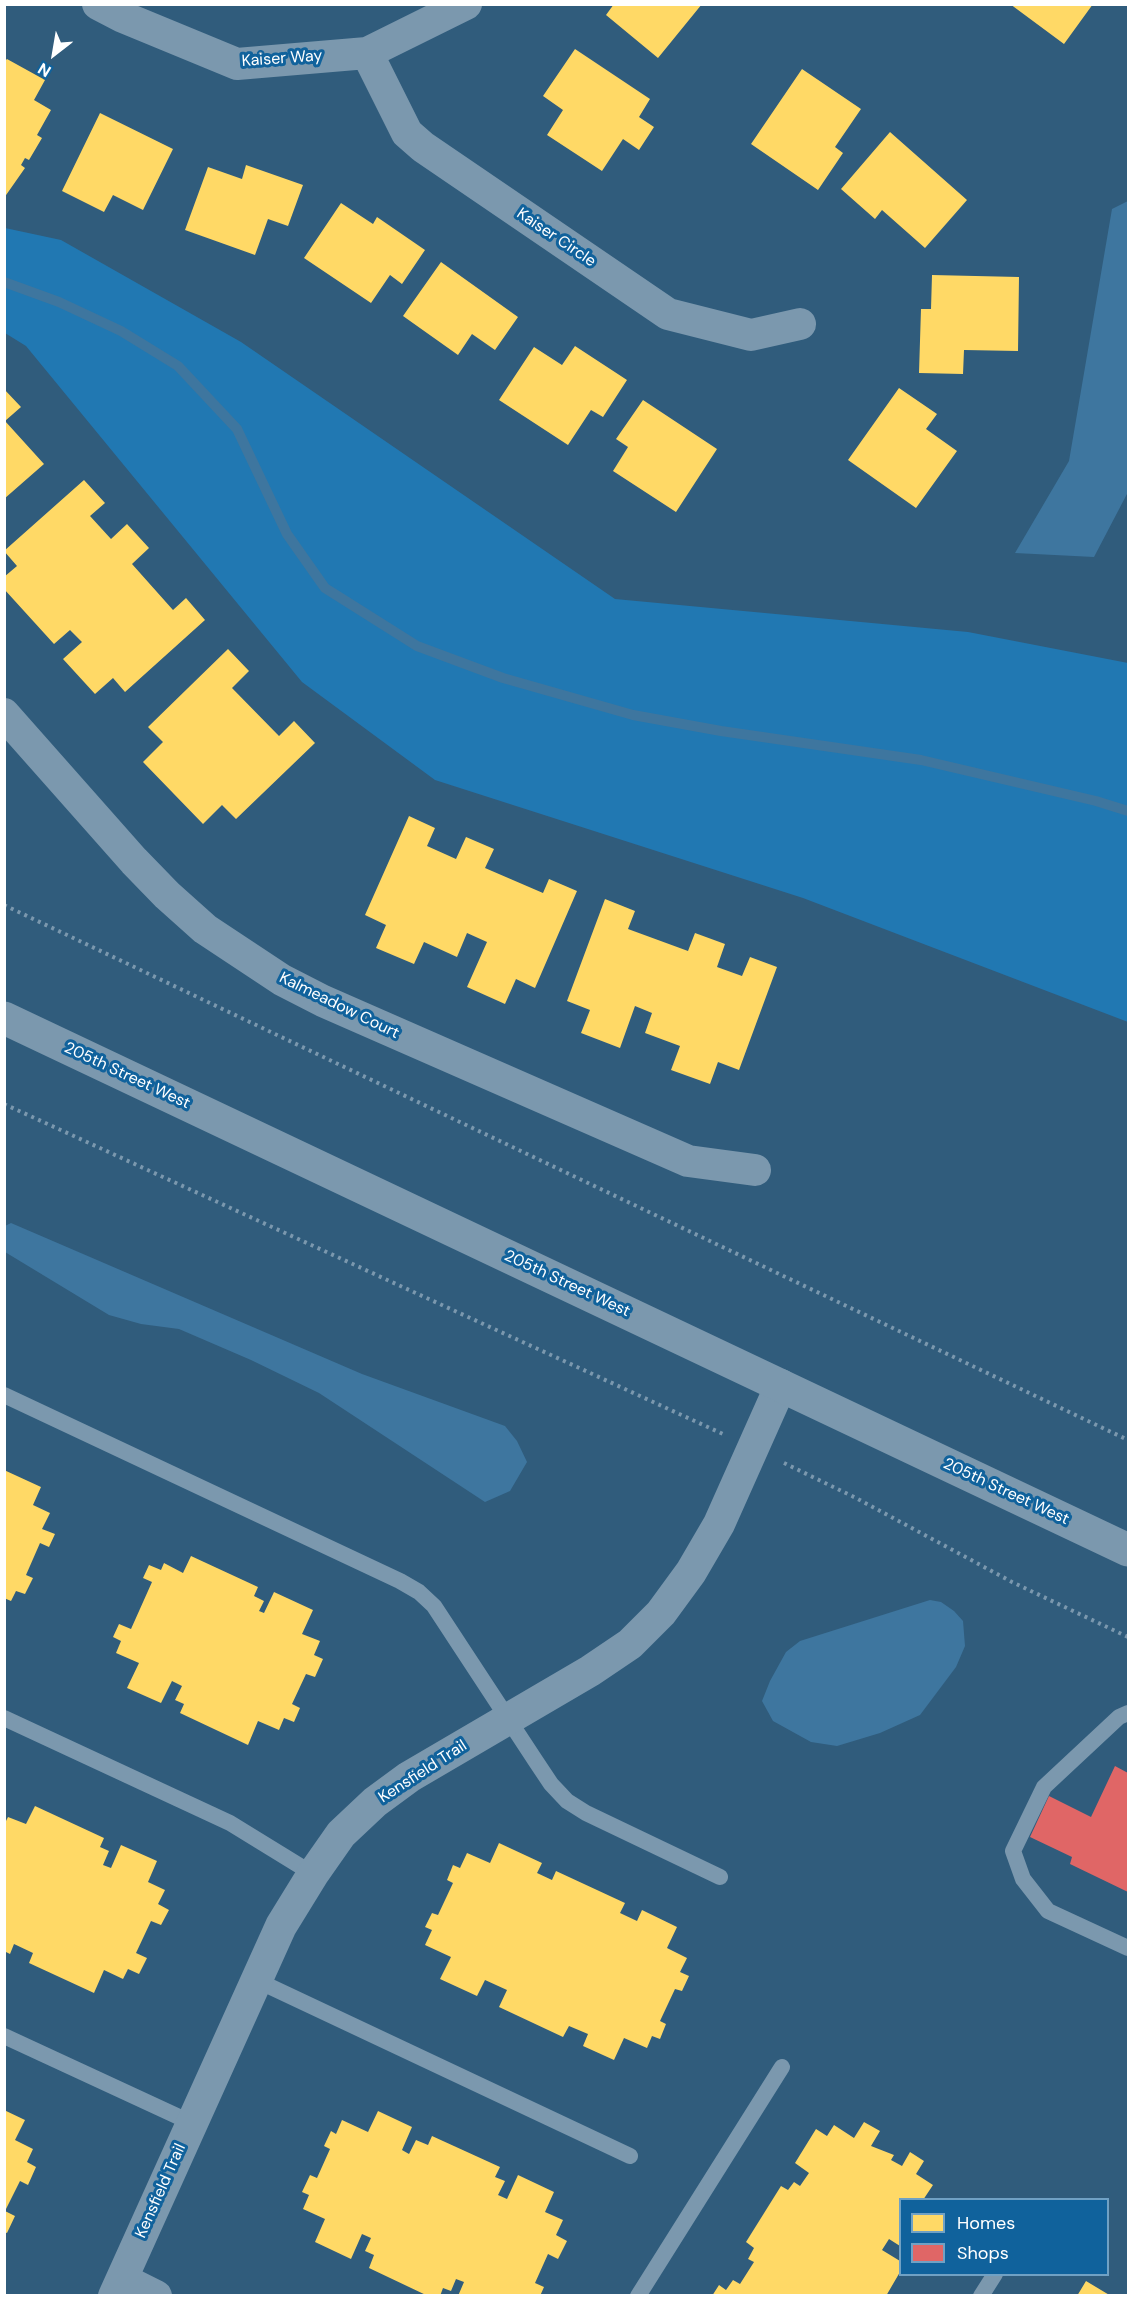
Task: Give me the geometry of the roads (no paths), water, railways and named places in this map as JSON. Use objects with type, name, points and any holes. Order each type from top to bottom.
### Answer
[{"type":"street","name":"Kaiser Way","points":[[98,4],[123,17],[237,64],[368,53],[466,4]]},
{"type":"street","name":"Kaiser Circle","points":[[368,53],[407,133],[423,147],[668,314],[751,335],[800,324]]},
{"type":"street","name":"Kalmeadow Court","points":[[4,714],[167,895],[205,929],[282,980],[323,1001],[688,1161],[755,1170]]},
{"type":"street","name":"205th Street West","points":[[4,1018],[1128,1550]]},
{"type":"street","name":"Kensfield Trail","points":[[118,2287],[281,1926],[341,1834],[375,1802],[409,1778],[590,1671],[630,1644],[661,1612],[691,1572],[719,1524],[781,1385]]},
{"type":"street","points":[[118,2287],[156,2295]]},
{"type":"lane","points":[[4,1395],[400,1581],[418,1592],[434,1606],[445,1621],[551,1784],[567,1801],[586,1814],[720,1877]]},
{"type":"lane","points":[[1128,1713],[1119,1717],[1044,1787],[1013,1851],[1023,1879],[1048,1911],[1128,1948]]},
{"type":"lane","points":[[4,1718],[230,1823],[313,1874]]},
{"type":"lane","points":[[256,1980],[630,2156]]},
{"type":"lane","points":[[4,2036],[192,2123]]},
{"type":"lane","points":[[638,2295],[782,2067]]},
{"type":"lane","points":[[981,2295],[993,2276]]},
{"type":"waterway","points":[[4,282],[59,302],[121,331],[178,366],[237,429],[287,534],[325,588],[417,646],[503,678],[633,715],[721,731],[921,760],[1096,801],[1128,811]]}]
